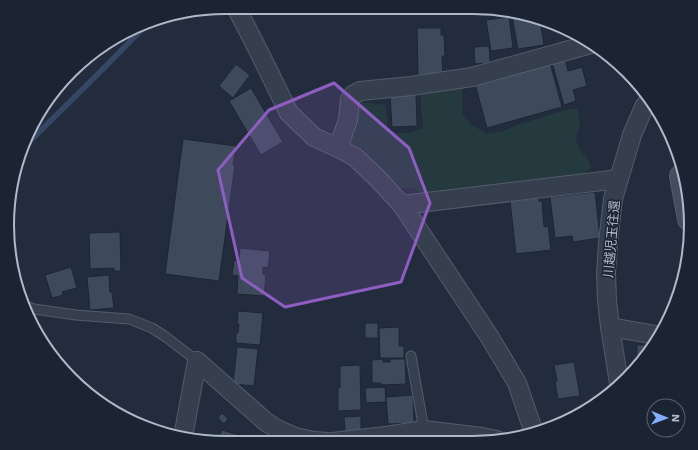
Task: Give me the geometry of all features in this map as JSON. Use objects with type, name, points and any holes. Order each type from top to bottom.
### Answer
[{"type":"street","points":[[240,14],[289,113],[314,137],[338,148],[354,158],[378,179],[402,205],[489,336],[517,383],[532,428]]},
{"type":"street","points":[[338,148],[348,120],[350,99],[353,95],[360,91],[412,86],[472,77],[584,46]]},
{"type":"street","name":"川越児玉往還","points":[[618,378],[607,300],[606,273],[608,243],[613,198],[632,135],[646,105]]},
{"type":"street","points":[[402,205],[619,179]]},
{"type":"street","points":[[610,327],[653,334]]},
{"type":"street","points":[[184,432],[197,361]]},
{"type":"street","points":[[197,361],[266,422],[293,436]]},
{"type":"street","points":[[386,436],[424,430],[474,436]]},
{"type":"lane","points":[[31,308],[76,315],[129,319],[152,328],[197,361]]},
{"type":"lane","points":[[411,356],[424,430]]},
{"type":"highlighted area","points":[[334,83],[409,148],[430,203],[401,282],[285,307],[242,278],[218,170],[269,110]]},
{"type":"green space","points":[[462,87],[463,116],[471,124],[487,134],[503,131],[520,124],[569,109],[578,109],[580,125],[576,138],[579,149],[588,159],[591,168],[582,175],[424,195],[415,189],[390,186],[357,148],[347,142],[354,110],[361,102],[386,105],[388,133],[409,133],[423,128],[421,92]]},
{"type":"building","points":[[509,17],[513,48],[491,51],[486,20]]},
{"type":"building","points":[[512,18],[541,25],[544,45],[518,49]]},
{"type":"building","points":[[417,28],[441,28],[441,35],[444,35],[445,56],[442,56],[443,75],[418,76]]},
{"type":"building","points":[[489,46],[490,63],[475,64],[474,47]]},
{"type":"building","points":[[565,59],[568,71],[582,67],[587,86],[573,90],[576,101],[564,105],[552,62]]},
{"type":"building","points":[[550,63],[562,107],[487,128],[475,84]]},
{"type":"building","points":[[236,64],[250,75],[233,98],[219,86]]},
{"type":"building","points":[[251,88],[283,142],[261,155],[229,101]]},
{"type":"building","points":[[416,94],[417,126],[392,127],[390,95]]},
{"type":"building","points":[[183,139],[236,146],[233,165],[235,165],[219,281],[165,274]]},
{"type":"building","points":[[595,192],[600,238],[573,242],[572,236],[555,238],[550,197]]},
{"type":"building","points":[[539,198],[539,201],[542,201],[544,227],[548,226],[551,250],[516,254],[510,201]]},
{"type":"building","points":[[120,232],[121,271],[114,271],[114,268],[90,269],[89,233]]},
{"type":"building","points":[[240,248],[270,251],[268,268],[263,267],[263,274],[266,275],[264,296],[237,294],[238,276],[232,275],[234,260],[239,261]]},
{"type":"building","points":[[71,267],[77,288],[62,292],[63,295],[52,298],[45,275]]},
{"type":"building","points":[[109,275],[110,292],[112,292],[114,308],[90,310],[87,277]]},
{"type":"building","points":[[238,311],[263,313],[260,345],[236,343],[236,333],[238,333],[239,324],[237,324]]},
{"type":"building","points":[[365,323],[378,323],[378,338],[365,338]]},
{"type":"building","points":[[399,327],[399,346],[404,346],[404,358],[380,358],[379,328]]},
{"type":"building","points":[[637,345],[646,345],[640,353],[637,357]]},
{"type":"building","points":[[237,347],[258,349],[254,386],[233,384]]},
{"type":"building","points":[[383,359],[383,362],[390,362],[390,359],[405,359],[406,384],[381,385],[381,383],[372,383],[372,360]]},
{"type":"building","points":[[574,362],[580,396],[558,399],[554,365]]},
{"type":"building","points":[[360,365],[361,410],[338,411],[340,366]]},
{"type":"building","points":[[385,387],[386,402],[366,403],[365,388]]},
{"type":"building","points":[[413,395],[414,423],[388,424],[386,397]]},
{"type":"building","points":[[222,413],[228,419],[224,424],[218,418]]},
{"type":"building","points":[[361,416],[361,431],[345,432],[344,417]]},
{"type":"building","points":[[222,430],[243,436],[225,436],[220,436]]},
{"type":"waterway","points":[[33,138],[138,33]]}]
